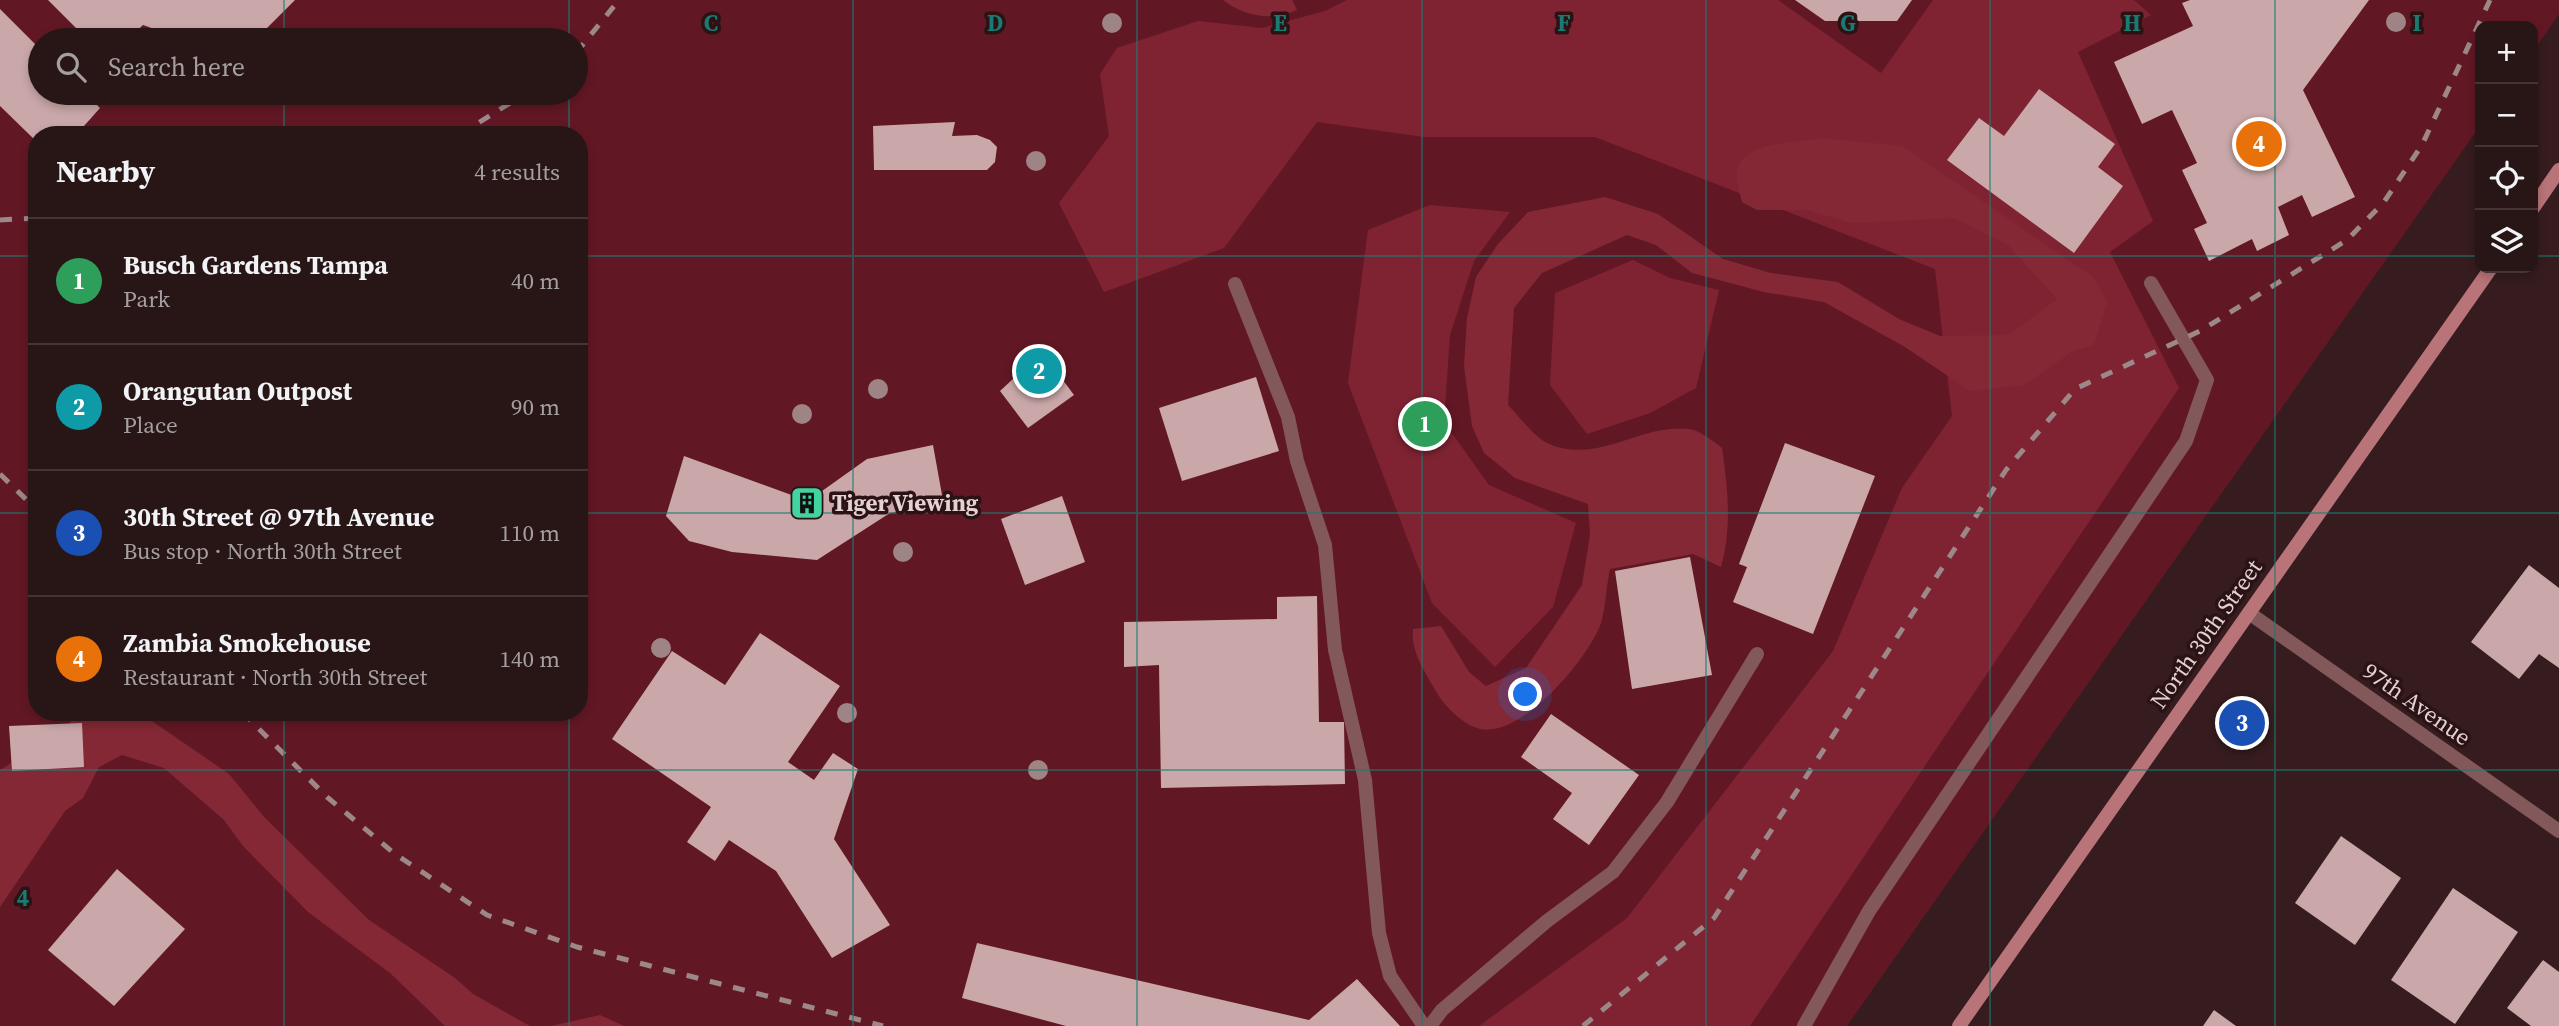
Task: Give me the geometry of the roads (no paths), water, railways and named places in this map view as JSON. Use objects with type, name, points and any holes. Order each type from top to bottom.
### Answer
[{"type":"main road","points":[[2538,203],[2554,188],[2559,170]]},
{"type":"main road","name":"North 30th Street","points":[[1959,1026],[2487,273]]},
{"type":"street","points":[[1804,1026],[1870,911],[2186,441],[2207,380],[2151,283]]},
{"type":"street","points":[[1235,284],[1288,417],[1297,461],[1325,545],[1335,650],[1365,780],[1379,933],[1391,975],[1424,1026]]},
{"type":"street","name":"97th Avenue","points":[[2249,612],[2559,831]]},
{"type":"street","points":[[1430,1026],[1442,1010],[1505,957],[1614,872],[1667,802],[1706,734],[1758,654]]},
{"type":"railway","points":[[588,38],[619,0]]},
{"type":"railway","points":[[1583,1026],[1714,918],[2006,470],[2075,389],[2200,331],[2347,240],[2384,202],[2422,145],[2490,0]]},
{"type":"railway","points":[[473,126],[507,105]]},
{"type":"railway","points":[[0,220],[28,218]]},
{"type":"railway","points":[[0,474],[28,501]]},
{"type":"railway","points":[[251,721],[327,797],[395,854],[487,915],[577,947],[883,1026]]},
{"type":"place","name":"Zambia Smokehouse","points":[[2259,144]]},
{"type":"place","name":"Orangutan Outpost","points":[[1039,371]]},
{"type":"place","name":"Busch Gardens Tampa","points":[[1425,424]]},
{"type":"place","name":"Tiger Viewing","points":[[807,503]]},
{"type":"place","name":"30th Street @ 97th Avenue","points":[[2242,723]]}]
